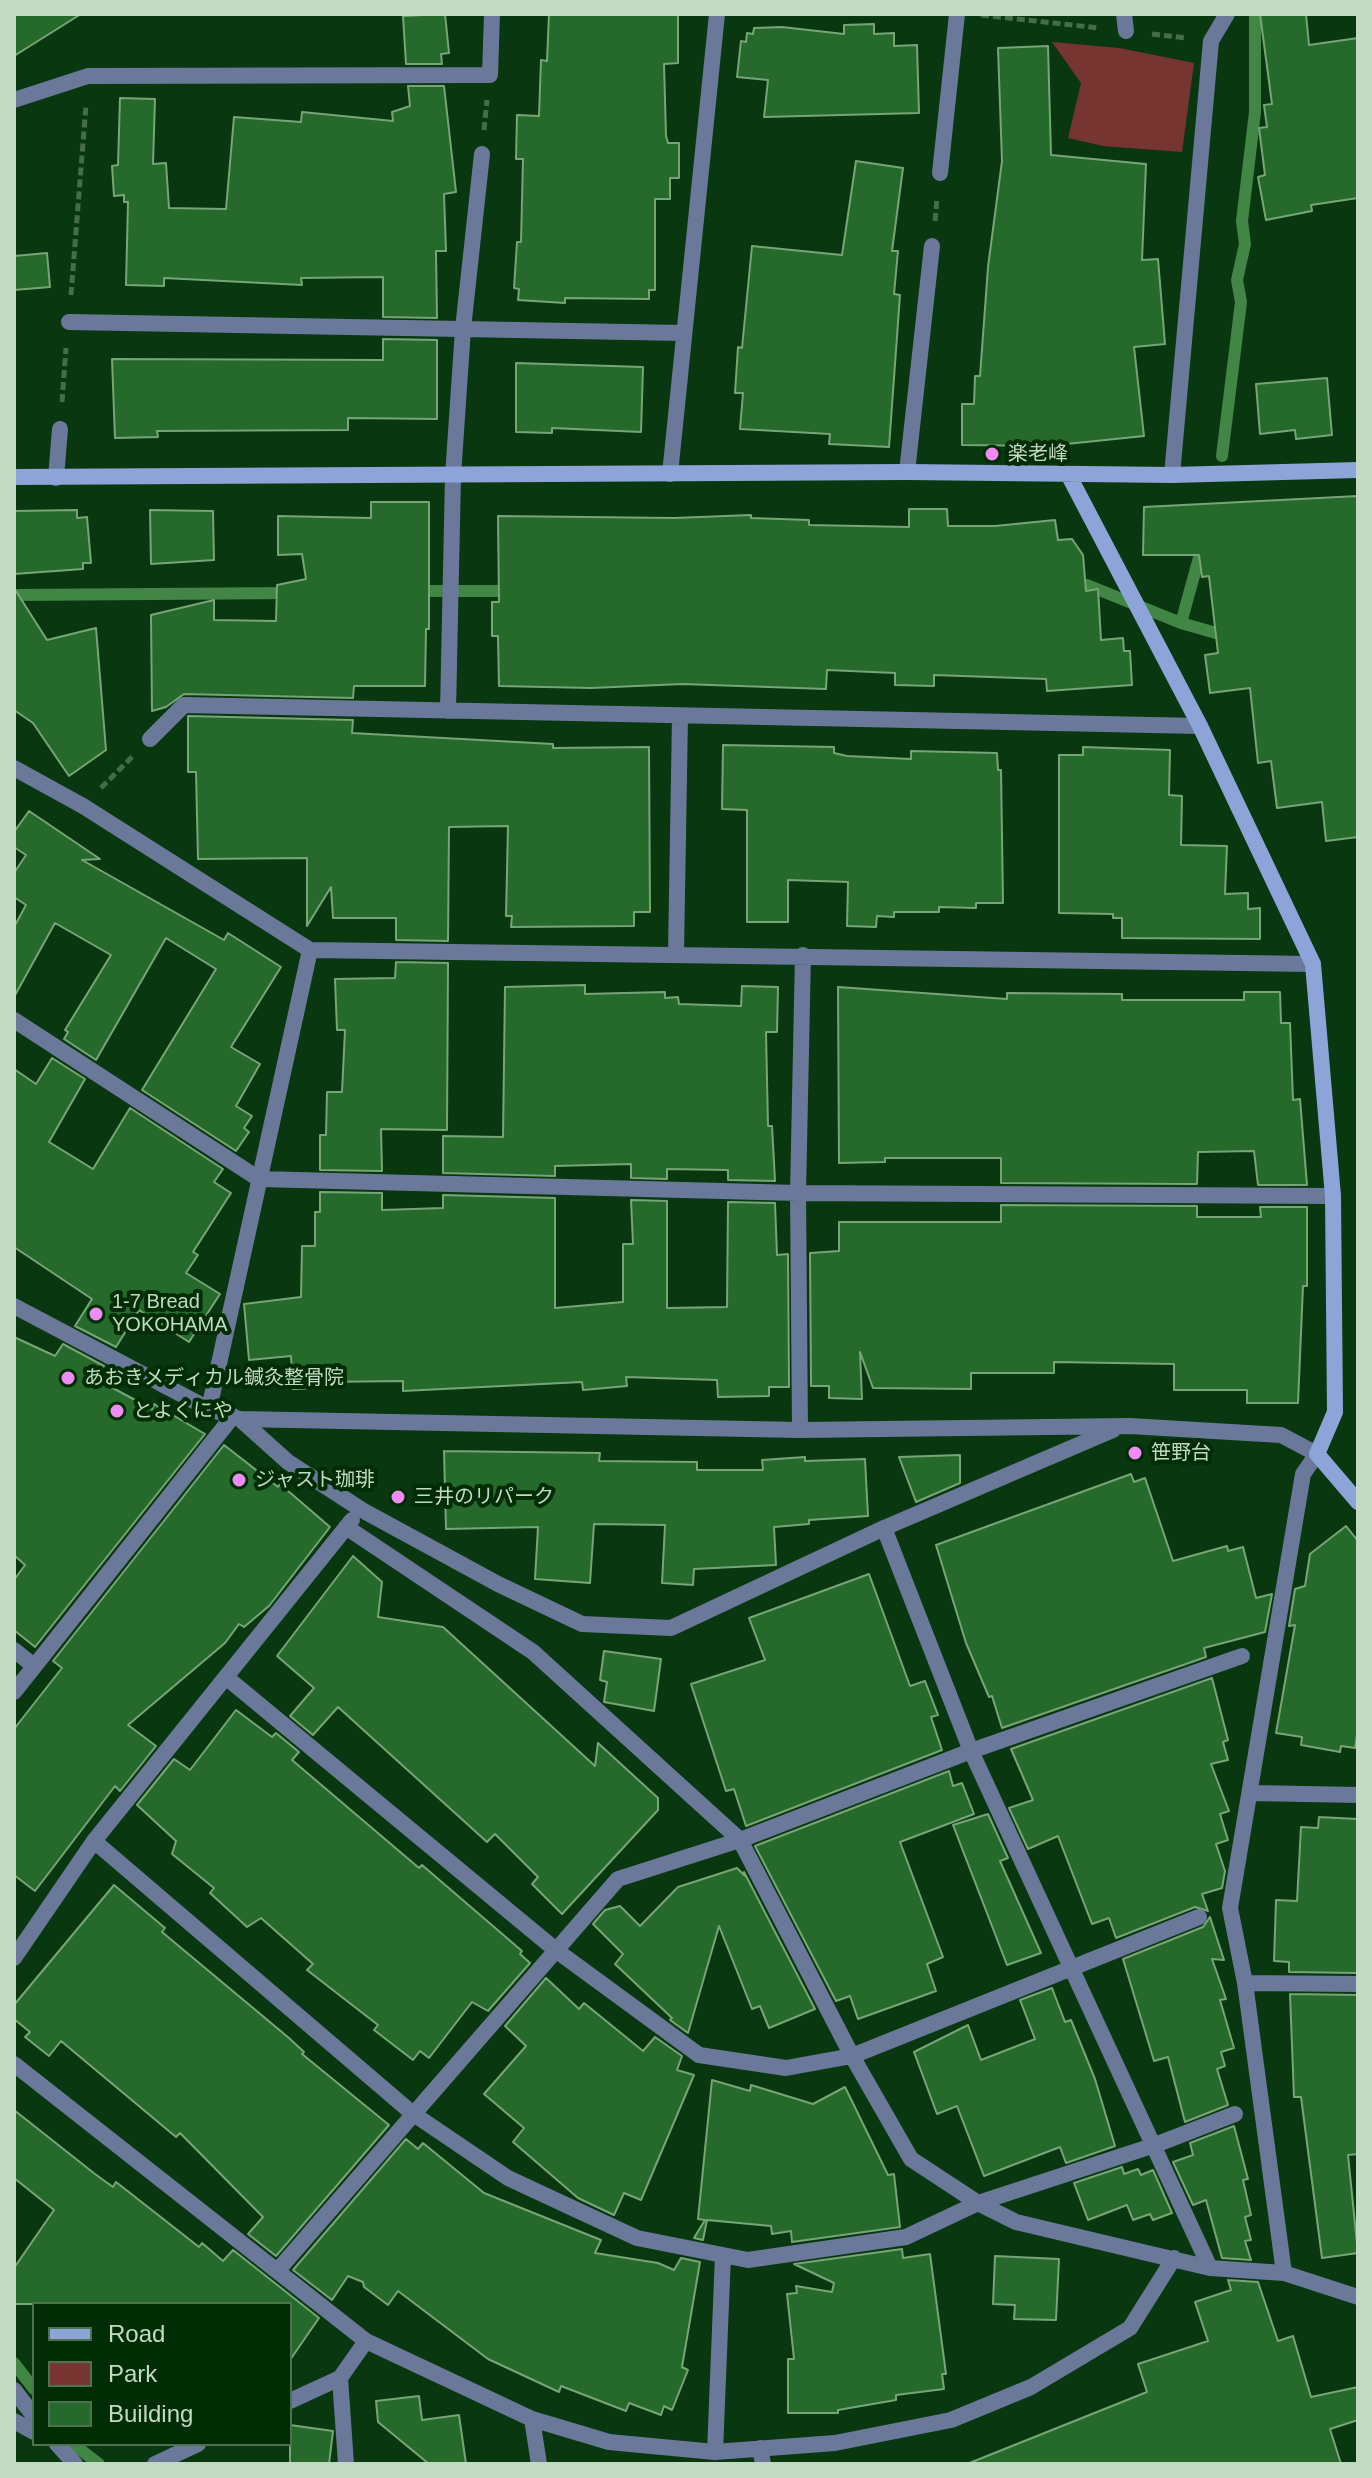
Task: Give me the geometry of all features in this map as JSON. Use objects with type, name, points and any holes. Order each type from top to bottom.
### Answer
[{"type":"street","points":[[14,100],[88,76],[490,75],[492,14]]},
{"type":"street","points":[[670,474],[717,14]]},
{"type":"street","points":[[940,173],[957,14]]},
{"type":"street","points":[[1172,475],[1211,41],[1227,14]]},
{"type":"street","points":[[448,711],[453,476],[463,329],[482,154]]},
{"type":"street","points":[[907,472],[932,246]]},
{"type":"street","points":[[69,322],[684,333]]},
{"type":"street","points":[[56,478],[60,429]]},
{"type":"street","points":[[14,477],[907,472],[1172,475],[1358,470]]},
{"type":"street","points":[[1068,474],[1200,726],[1313,964],[1333,1196],[1335,1412],[1317,1454],[1303,1474],[1230,1908],[1245,1983],[1284,2273]]},
{"type":"street","points":[[150,739],[184,705],[1200,726]]},
{"type":"street","points":[[676,953],[680,716]]},
{"type":"street","points":[[14,768],[83,806],[310,950],[1313,964]]},
{"type":"street","points":[[209,1409],[310,950]]},
{"type":"street","points":[[800,1430],[798,1193],[803,955]]},
{"type":"street","points":[[14,1020],[259,1179],[798,1193],[1333,1196]]},
{"type":"street","points":[[14,1306],[209,1409],[236,1418],[800,1430],[1122,1427],[1281,1435],[1317,1454],[1358,1502]]},
{"type":"street","points":[[236,1418],[288,1462],[362,1510],[498,1584],[582,1624],[671,1628],[884,1528],[1122,1427]]},
{"type":"street","points":[[14,1692],[236,1418]]},
{"type":"street","points":[[14,1958],[94,1841],[362,1510]]},
{"type":"street","points":[[346,1527],[533,1652],[740,1840],[852,2056],[911,2159],[978,2203],[1016,2222],[1210,2268],[1284,2273],[1358,2297]]},
{"type":"street","points":[[884,1528],[971,1751],[1210,2268]]},
{"type":"street","points":[[14,1650],[34,1666]]},
{"type":"street","points":[[278,2270],[618,1879],[740,1840],[971,1751],[1242,1656]]},
{"type":"street","points":[[227,1678],[557,1951],[699,2055],[786,2068],[852,2056],[1199,1917]]},
{"type":"street","points":[[1251,1793],[1358,1795]]},
{"type":"street","points":[[94,1841],[412,2113],[508,2178],[637,2238],[748,2260],[906,2237],[978,2203],[1155,2145],[1235,2114]]},
{"type":"street","points":[[1245,1983],[1358,1984]]},
{"type":"street","points":[[14,2064],[366,2341],[456,2386],[532,2419],[609,2442],[761,2456],[951,2420],[1031,2387],[1130,2328],[1174,2258]]},
{"type":"street","points":[[715,2452],[723,2255]]},
{"type":"street","points":[[292,2400],[340,2378],[366,2341]]},
{"type":"street","points":[[340,2378],[346,2464]]},
{"type":"street","points":[[14,2390],[32,2413]]},
{"type":"street","points":[[532,2419],[539,2464]]},
{"type":"street","points":[[14,2421],[32,2431]]},
{"type":"street","points":[[59,2446],[75,2464]]},
{"type":"street","points":[[155,2464],[194,2446]]},
{"type":"path","points":[[976,14],[1125,22],[1211,41]]},
{"type":"path","points":[[482,154],[490,75]]},
{"type":"path","points":[[60,429],[88,76]]},
{"type":"path","points":[[932,246],[940,173]]},
{"type":"path","points":[[83,806],[150,739]]},
{"type":"green space","points":[[1052,42],[1119,48],[1194,63],[1182,152],[1103,146],[1068,138],[1081,83]]},
{"type":"building","points":[[14,14],[81,14],[14,56]]},
{"type":"building","points":[[445,14],[449,53],[441,54],[442,64],[406,64],[403,16]]},
{"type":"building","points":[[549,14],[678,14],[678,63],[664,64],[666,136],[668,143],[679,143],[679,178],[670,178],[670,199],[655,199],[655,290],[649,290],[649,299],[565,298],[565,303],[518,300],[519,289],[514,288],[517,242],[521,242],[523,159],[516,159],[517,115],[539,116],[541,60],[547,61]]},
{"type":"building","points":[[1260,14],[1306,14],[1309,45],[1358,38],[1358,198],[1311,205],[1312,211],[1266,220],[1258,177],[1265,175],[1259,128],[1267,127],[1264,105],[1272,104]]},
{"type":"building","points":[[874,24],[874,34],[894,33],[894,46],[917,45],[919,113],[764,117],[768,80],[737,77],[741,41],[746,42],[747,33],[753,34],[754,28],[782,27],[844,34],[844,25]]},
{"type":"building","points":[[1048,46],[1051,155],[1146,164],[1142,260],[1158,259],[1165,344],[1134,347],[1144,436],[1047,446],[962,445],[962,404],[974,404],[975,376],[980,376],[988,267],[1002,161],[998,48]]},
{"type":"building","points":[[408,86],[444,86],[456,192],[444,194],[446,251],[436,251],[437,318],[383,317],[383,277],[301,278],[302,285],[164,278],[164,286],[126,285],[128,202],[124,202],[124,195],[114,196],[112,166],[118,165],[120,98],[155,99],[153,164],[166,163],[169,208],[226,209],[234,117],[301,122],[302,112],[393,121],[392,112],[410,106]]},
{"type":"building","points":[[856,161],[903,168],[892,251],[898,251],[894,294],[900,295],[889,447],[829,444],[830,434],[740,429],[743,393],[735,393],[738,347],[742,348],[752,246],[842,255]]},
{"type":"building","points":[[47,253],[50,287],[14,290],[14,256]]},
{"type":"building","points":[[383,339],[437,340],[437,419],[348,418],[348,430],[157,431],[158,437],[115,438],[112,359],[383,360]]},
{"type":"building","points":[[516,363],[643,367],[641,432],[552,428],[552,433],[516,432]]},
{"type":"building","points":[[1327,378],[1332,435],[1296,439],[1295,430],[1260,434],[1256,384]]},
{"type":"building","points":[[1358,496],[1358,837],[1326,841],[1322,802],[1277,808],[1271,761],[1258,763],[1250,688],[1210,693],[1205,655],[1218,653],[1209,576],[1202,577],[1199,555],[1143,555],[1144,507]]},
{"type":"building","points":[[371,502],[429,502],[429,629],[426,629],[425,686],[354,686],[353,698],[184,694],[166,707],[152,711],[151,615],[214,600],[214,620],[276,621],[277,585],[306,579],[302,554],[278,555],[278,516],[371,518]]},
{"type":"building","points":[[909,509],[947,509],[948,526],[995,526],[1055,520],[1058,540],[1072,539],[1083,555],[1086,591],[1098,589],[1101,640],[1123,638],[1124,651],[1130,651],[1132,685],[1047,691],[1046,679],[934,675],[934,686],[895,685],[895,673],[827,670],[826,689],[682,684],[591,688],[499,686],[498,636],[492,636],[492,602],[499,602],[498,516],[674,518],[751,515],[751,518],[809,520],[809,525],[909,527]]},
{"type":"building","points":[[77,510],[77,518],[87,517],[91,563],[83,563],[83,569],[14,574],[14,511]]},
{"type":"building","points":[[150,510],[213,511],[214,560],[151,564]]},
{"type":"building","points":[[14,588],[47,640],[96,628],[106,750],[69,776],[33,723],[14,710]]},
{"type":"building","points":[[188,716],[353,720],[352,733],[553,744],[553,748],[649,747],[650,912],[634,912],[634,926],[511,927],[512,916],[506,916],[508,826],[449,827],[448,941],[396,940],[396,918],[333,918],[331,887],[307,926],[307,858],[198,859],[196,772],[188,772]]},
{"type":"building","points":[[723,745],[834,747],[834,753],[847,756],[911,759],[911,751],[997,753],[998,770],[1001,770],[1003,903],[976,903],[976,908],[939,907],[939,912],[894,912],[894,917],[877,916],[876,927],[847,926],[848,882],[788,880],[788,922],[747,922],[747,810],[722,809]]},
{"type":"building","points":[[1083,747],[1170,750],[1169,795],[1182,796],[1181,845],[1227,846],[1225,894],[1248,893],[1248,909],[1260,908],[1260,939],[1122,938],[1122,918],[1113,918],[1113,914],[1059,913],[1059,755],[1083,755]]},
{"type":"building","points":[[29,811],[100,859],[82,860],[224,940],[228,933],[281,967],[231,1047],[260,1064],[236,1106],[252,1116],[244,1128],[249,1132],[236,1151],[142,1090],[216,969],[166,938],[96,1060],[64,1039],[68,1032],[65,1030],[111,955],[55,923],[14,997],[14,927],[26,905],[14,897],[14,873],[26,855],[14,847],[14,832]]},
{"type":"building","points":[[396,962],[448,963],[447,1130],[381,1129],[382,1171],[320,1170],[320,1135],[326,1135],[327,1092],[342,1092],[345,1030],[337,1030],[335,979],[395,978]]},
{"type":"building","points":[[585,985],[585,994],[665,992],[665,998],[678,997],[679,1004],[741,1006],[742,986],[778,987],[777,1032],[766,1032],[768,1126],[772,1126],[775,1181],[728,1180],[728,1170],[667,1169],[667,1179],[631,1178],[631,1164],[555,1166],[555,1176],[443,1173],[443,1136],[503,1137],[505,987]]},
{"type":"building","points":[[838,987],[1007,999],[1007,993],[1122,994],[1122,1000],[1244,1000],[1244,992],[1280,992],[1281,1023],[1290,1023],[1293,1100],[1300,1099],[1307,1185],[1258,1185],[1254,1151],[1198,1152],[1197,1184],[1001,1183],[1001,1158],[885,1158],[885,1162],[839,1163]]},
{"type":"building","points":[[52,1058],[85,1079],[49,1142],[93,1169],[130,1108],[223,1169],[214,1182],[231,1193],[193,1252],[198,1255],[186,1273],[220,1294],[189,1342],[139,1310],[116,1347],[75,1326],[92,1299],[14,1247],[14,1069],[36,1084]]},
{"type":"building","points":[[320,1192],[382,1193],[382,1210],[443,1208],[443,1195],[555,1198],[555,1308],[623,1302],[623,1244],[633,1244],[631,1200],[667,1201],[667,1308],[727,1307],[728,1202],[775,1203],[777,1255],[788,1254],[789,1387],[769,1387],[769,1396],[718,1397],[717,1380],[626,1377],[627,1386],[583,1390],[582,1382],[403,1391],[403,1381],[321,1382],[320,1388],[293,1389],[291,1356],[249,1360],[244,1304],[301,1297],[302,1246],[315,1246],[315,1212],[320,1212]]},
{"type":"building","points":[[1001,1205],[1197,1206],[1197,1217],[1261,1217],[1260,1207],[1307,1207],[1307,1286],[1303,1286],[1298,1403],[1247,1403],[1247,1390],[1174,1390],[1174,1364],[1054,1362],[1054,1373],[971,1373],[971,1389],[873,1388],[860,1352],[862,1399],[829,1398],[829,1386],[811,1386],[810,1253],[839,1251],[839,1222],[1001,1222]]},
{"type":"building","points":[[14,1337],[55,1356],[63,1344],[104,1366],[96,1379],[152,1409],[154,1404],[205,1434],[35,1647],[14,1630],[14,1580],[25,1565],[14,1555]]},
{"type":"building","points":[[224,1445],[278,1487],[280,1484],[330,1527],[269,1606],[244,1627],[239,1624],[225,1643],[128,1725],[156,1746],[120,1791],[115,1786],[35,1891],[14,1875],[14,1729],[62,1668],[53,1661]]},
{"type":"building","points":[[444,1451],[600,1453],[599,1461],[697,1462],[697,1470],[763,1470],[762,1460],[805,1457],[805,1461],[865,1459],[868,1516],[809,1520],[809,1524],[774,1527],[776,1565],[694,1569],[693,1585],[662,1583],[665,1525],[594,1524],[590,1583],[535,1579],[538,1527],[446,1529]]},
{"type":"building","points":[[960,1455],[960,1483],[916,1502],[899,1457]]},
{"type":"building","points":[[1131,1474],[1134,1482],[1145,1478],[1173,1561],[1227,1546],[1228,1551],[1243,1547],[1256,1598],[1272,1594],[1265,1632],[1204,1648],[1206,1657],[1002,1728],[992,1696],[989,1697],[966,1643],[936,1545]]},
{"type":"building","points":[[1346,1526],[1358,1541],[1358,1729],[1355,1748],[1341,1746],[1340,1752],[1301,1745],[1302,1737],[1276,1733],[1295,1625],[1289,1626],[1295,1589],[1305,1586],[1310,1554]]},
{"type":"building","points":[[353,1556],[382,1582],[378,1617],[443,1627],[595,1766],[598,1743],[658,1798],[658,1810],[562,1914],[532,1884],[538,1877],[495,1834],[487,1842],[338,1707],[313,1735],[290,1716],[314,1688],[277,1656]]},
{"type":"building","points":[[869,1574],[910,1686],[925,1681],[938,1715],[931,1717],[942,1750],[746,1826],[734,1789],[726,1791],[691,1684],[765,1660],[749,1618]]},
{"type":"building","points":[[604,1651],[661,1659],[654,1711],[604,1702],[607,1682],[600,1680]]},
{"type":"building","points":[[1212,1678],[1228,1740],[1223,1742],[1228,1760],[1211,1764],[1229,1811],[1220,1814],[1228,1840],[1216,1844],[1225,1871],[1222,1888],[1202,1894],[1208,1911],[1195,1907],[1116,1938],[1109,1918],[1092,1924],[1058,1836],[1028,1849],[1009,1808],[1033,1800],[1011,1749]]},
{"type":"building","points":[[236,1710],[272,1737],[276,1733],[299,1752],[292,1760],[419,1868],[422,1865],[522,1951],[520,1954],[530,1963],[488,2011],[472,2002],[429,2058],[420,2051],[413,2060],[374,2030],[378,2025],[307,1970],[313,1964],[261,1918],[247,1927],[210,1893],[214,1888],[172,1854],[176,1841],[137,1805],[174,1759],[190,1770]]},
{"type":"building","points":[[949,1771],[953,1786],[962,1783],[974,1814],[900,1842],[943,1957],[927,1964],[936,1991],[858,2019],[850,1996],[836,2001],[755,1846]]},
{"type":"building","points":[[988,1814],[1008,1858],[1000,1861],[1041,1953],[1007,1965],[953,1825]]},
{"type":"building","points":[[1319,1817],[1358,1819],[1358,1973],[1289,1972],[1289,1962],[1274,1961],[1276,1900],[1297,1901],[1301,1827],[1318,1828]]},
{"type":"building","points":[[737,1868],[745,1876],[744,1872],[815,2009],[769,2028],[760,2006],[752,2009],[719,1926],[688,2033],[670,2020],[672,2018],[615,1964],[623,1954],[593,1924],[605,1910],[620,1906],[640,1926],[678,1887]]},
{"type":"building","points":[[114,1885],[165,1928],[162,1932],[389,2125],[276,2256],[248,2234],[263,2217],[180,2133],[176,2137],[61,2041],[49,2056],[25,2037],[30,2032],[14,2019],[14,2005]]},
{"type":"building","points":[[1210,1917],[1224,1960],[1212,1959],[1226,1999],[1220,2000],[1234,2048],[1221,2052],[1225,2066],[1217,2069],[1228,2105],[1185,2122],[1168,2057],[1154,2061],[1123,1959],[1203,1927]]},
{"type":"building","points":[[546,1978],[579,2009],[584,2003],[643,2051],[655,2037],[682,2056],[677,2070],[694,2075],[641,2200],[624,2193],[614,2215],[578,2198],[513,2142],[524,2128],[484,2094],[526,2046],[505,2026]]},
{"type":"building","points":[[1052,1988],[1065,2022],[1071,2020],[1095,2079],[1115,2146],[1066,2163],[1060,2147],[984,2176],[957,2106],[937,2114],[914,2052],[968,2025],[981,2060],[1035,2039],[1020,2000]]},
{"type":"building","points":[[1290,1994],[1358,1995],[1358,2154],[1348,2155],[1358,2253],[1322,2258],[1301,2097],[1294,2097]]},
{"type":"building","points":[[712,2080],[750,2091],[751,2085],[813,2104],[845,2087],[888,2175],[894,2174],[900,2227],[792,2242],[791,2231],[772,2234],[771,2226],[707,2220],[703,2240],[694,2238],[705,2220],[698,2219]]},
{"type":"building","points":[[14,2110],[95,2174],[113,2187],[116,2182],[199,2247],[202,2243],[223,2261],[233,2250],[319,2318],[292,2357],[292,2302],[14,2304],[14,2268],[54,2210],[14,2178]]},
{"type":"building","points":[[1234,2126],[1248,2179],[1243,2180],[1251,2215],[1245,2217],[1251,2240],[1245,2241],[1251,2260],[1222,2258],[1206,2200],[1193,2205],[1173,2162],[1193,2155],[1190,2143]]},
{"type":"building","points":[[406,2139],[418,2149],[423,2143],[484,2193],[601,2240],[595,2253],[658,2263],[674,2270],[681,2258],[700,2262],[682,2367],[688,2370],[672,2410],[664,2406],[661,2415],[629,2403],[626,2411],[561,2386],[559,2392],[488,2359],[398,2291],[388,2305],[364,2287],[363,2282],[348,2276],[332,2300],[293,2270]]},
{"type":"building","points":[[1122,2167],[1124,2174],[1138,2169],[1141,2175],[1153,2170],[1172,2213],[1153,2220],[1150,2214],[1133,2220],[1127,2205],[1088,2220],[1074,2183]]},
{"type":"building","points":[[902,2249],[903,2258],[930,2254],[946,2374],[942,2374],[944,2389],[896,2395],[896,2400],[838,2410],[838,2413],[788,2413],[788,2359],[794,2359],[787,2294],[797,2293],[796,2286],[832,2292],[834,2283],[794,2264]]},
{"type":"building","points":[[995,2256],[1059,2259],[1056,2320],[1014,2319],[1015,2305],[993,2304]]},
{"type":"building","points":[[1228,2280],[1258,2282],[1278,2341],[1293,2336],[1311,2397],[1358,2387],[1358,2420],[1330,2429],[1341,2464],[967,2464],[1147,2392],[1138,2364],[1208,2341],[1195,2302],[1231,2290]]},
{"type":"building","points":[[419,2396],[422,2420],[459,2415],[466,2464],[429,2464],[378,2422],[376,2401]]},
{"type":"building","points":[[292,2425],[333,2431],[329,2464],[290,2464]]},
{"type":"waterway","points":[[1222,456],[1241,302],[1237,280],[1245,244],[1242,221],[1255,112],[1255,14]]},
{"type":"waterway","points":[[1181,623],[1203,543]]},
{"type":"waterway","points":[[1069,586],[1087,585],[1181,623],[1230,637]]},
{"type":"waterway","points":[[413,591],[515,591]]},
{"type":"waterway","points":[[14,595],[291,593]]},
{"type":"waterway","points":[[14,2363],[32,2386]]},
{"type":"waterway","points":[[76,2446],[99,2464]]},
{"type":"place","name":"楽老峰","points":[[992,454]]},
{"type":"place","name":"1-7 Bread YOKOHAMA","points":[[96,1314]]},
{"type":"place","name":"あおきメディカル鍼灸整骨院","points":[[68,1378]]},
{"type":"place","name":"とよくにや","points":[[117,1411]]},
{"type":"place","name":"笹野台","points":[[1135,1453]]},
{"type":"place","name":"ジャスト珈琲","points":[[239,1480]]},
{"type":"place","name":"三井のリパーク","points":[[398,1497]]}]
